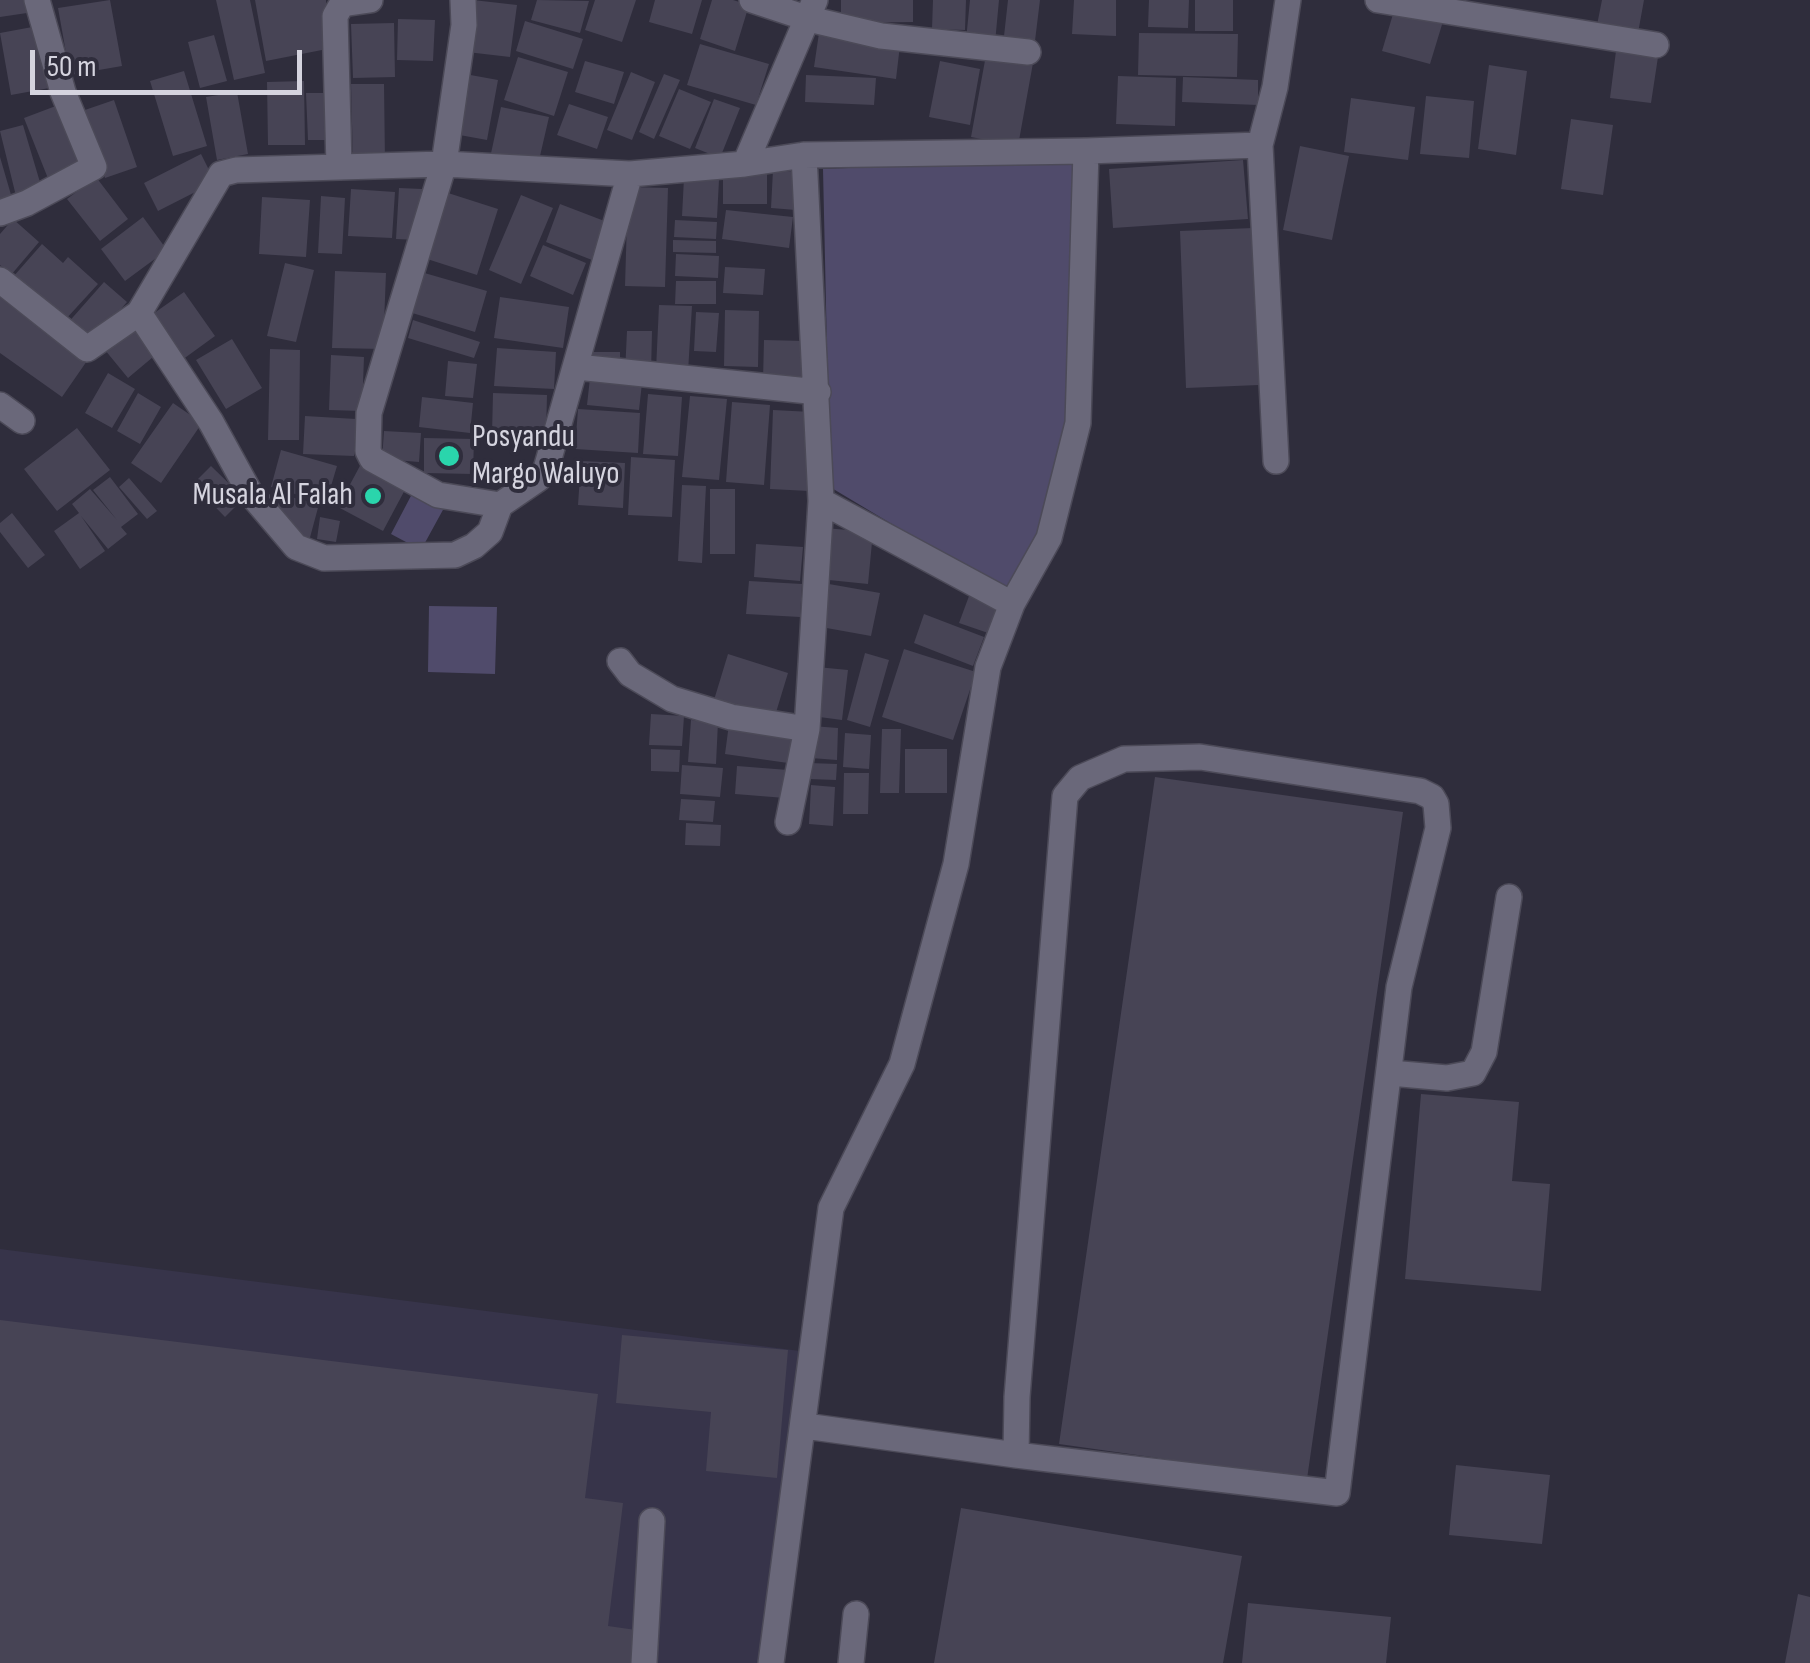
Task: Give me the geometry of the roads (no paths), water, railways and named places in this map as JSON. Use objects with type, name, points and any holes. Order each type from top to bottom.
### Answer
[{"type":"street","points":[[0,213],[94,167],[62,92],[37,0]]},
{"type":"street","points":[[340,167],[334,16],[342,4],[370,0]]},
{"type":"street","points":[[463,0],[464,25],[444,164],[369,412],[368,450],[372,459],[438,494],[500,506]]},
{"type":"street","points":[[752,0],[812,10],[881,36],[1028,52]]},
{"type":"street","points":[[1276,461],[1260,144],[1275,87],[1288,0]]},
{"type":"street","points":[[1378,0],[1656,45]]},
{"type":"street","points":[[745,164],[812,10]]},
{"type":"street","points":[[0,280],[87,350],[139,313],[222,174],[257,168],[444,164],[630,174],[804,155],[1260,144]]},
{"type":"street","points":[[771,1663],[805,1426],[830,1208],[902,1064],[956,864],[988,668],[1012,604],[1049,538],[1078,424],[1086,151]]},
{"type":"street","points":[[788,822],[807,729],[822,500],[804,155]]},
{"type":"street","points":[[139,313],[211,422],[250,493],[296,547],[324,558],[455,555],[490,532],[500,506],[546,469],[630,174]]},
{"type":"street","points":[[577,368],[818,392]]},
{"type":"street","points":[[0,404],[22,421]]},
{"type":"street","points":[[822,500],[1012,604]]},
{"type":"street","points":[[620,662],[630,674],[672,699],[730,718],[807,729]]},
{"type":"street","points":[[805,1426],[1016,1455],[1337,1493],[1399,987],[1438,828],[1432,797],[1420,791],[1200,756],[1124,759],[1080,778],[1065,796],[1017,1398],[1016,1455]]},
{"type":"street","points":[[1390,1073],[1447,1078],[1473,1073],[1484,1052],[1509,898]]},
{"type":"street","points":[[644,1663],[652,1522]]},
{"type":"street","points":[[851,1663],[856,1614]]},
{"type":"place","name":"Posyandu Margo Waluyo","points":[[449,456]]},
{"type":"place","name":"Musala Al Falah","points":[[373,496]]}]
